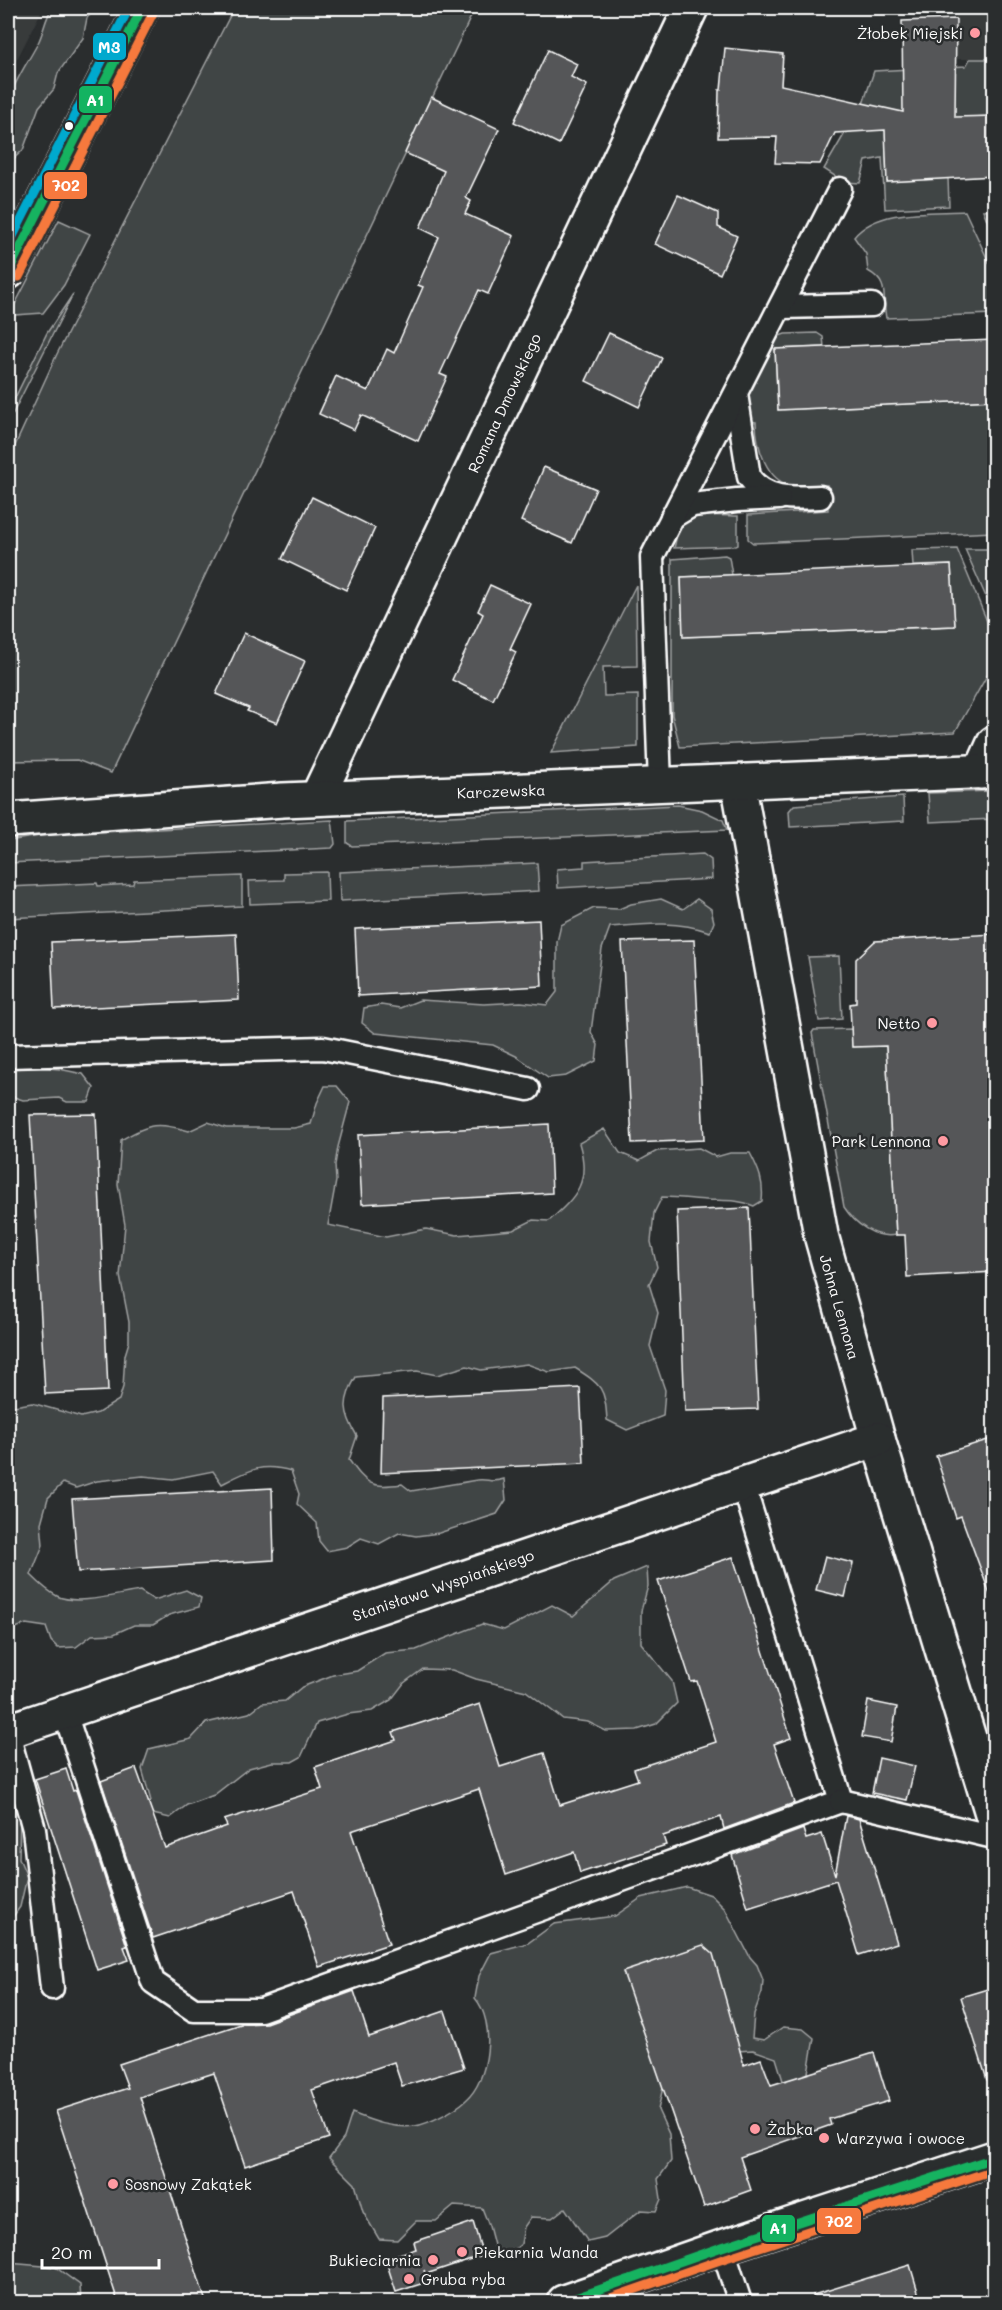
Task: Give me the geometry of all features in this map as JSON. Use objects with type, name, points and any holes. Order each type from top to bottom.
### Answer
[{"type":"street","points":[[8,272],[15,239],[142,8]]},
{"type":"street","name":"Romana Dmowskiego","points":[[317,798],[691,8]]},
{"type":"street","points":[[988,771],[994,743]]},
{"type":"street","name":"Karczewska","points":[[8,820],[317,798],[988,771]]},
{"type":"street","name":"Johna Lennona","points":[[738,782],[820,1235],[878,1439],[994,1820]]},
{"type":"street","name":"Stanisława Wyspiańskiego","points":[[8,1733],[878,1439]]},
{"type":"street","points":[[564,2302],[722,2247],[994,2158]]},
{"type":"lane","points":[[660,785],[652,557],[782,307],[840,189]]},
{"type":"lane","points":[[782,307],[872,305]]},
{"type":"lane","points":[[736,394],[749,477],[754,484],[783,498]]},
{"type":"lane","points":[[672,517],[692,505],[737,500],[820,498]]},
{"type":"lane","points":[[8,1056],[323,1048],[528,1089]]},
{"type":"lane","points":[[742,1484],[841,1802]]},
{"type":"lane","points":[[65,1713],[153,1982],[194,2010],[261,2010],[841,1802],[994,1837]]},
{"type":"lane","points":[[8,1733],[34,1829],[52,1988]]},
{"type":"lane","points":[[722,2247],[740,2302]]},
{"type":"shaded area","points":[[8,8],[43,8],[8,77]]},
{"type":"shaded area","points":[[52,8],[96,8],[87,18],[83,38],[58,73],[54,89],[39,107],[23,150],[8,162],[6,122],[8,101],[38,43]]},
{"type":"shaded area","points":[[234,8],[475,8],[111,773],[77,760],[8,761],[8,461],[57,354]]},
{"type":"shaded area","name":"Żłobek Miejski","points":[[956,8],[994,8],[994,59],[956,59]]},
{"type":"shaded area","points":[[970,59],[994,59],[994,116],[885,121],[887,182],[948,178],[949,206],[885,209],[882,158],[866,161],[860,183],[844,182],[824,169],[845,133],[854,131],[874,71],[966,66]]},
{"type":"shaded area","points":[[994,209],[994,237],[983,210]]},
{"type":"shaded area","points":[[965,211],[994,273],[994,314],[886,318],[884,291],[880,280],[868,271],[866,254],[854,237],[864,228],[890,217],[921,212]]},
{"type":"shaded area","points":[[59,220],[90,234],[64,285],[43,313],[15,315],[11,312]]},
{"type":"shaded area","points":[[73,294],[8,423],[8,412],[47,333]]},
{"type":"shaded area","points":[[817,333],[823,337],[824,347],[775,349],[778,410],[994,400],[994,532],[753,543],[748,539],[748,515],[828,510],[827,485],[794,486],[776,478],[764,462],[756,422],[748,421],[743,401],[777,337],[785,334]]},
{"type":"shaded area","points":[[706,516],[738,516],[738,545],[736,546],[674,548],[679,529],[690,519]]},
{"type":"shaded area","points":[[957,549],[994,638],[994,663],[955,732],[680,747],[672,715],[672,559],[725,555],[729,557],[732,575],[681,577],[683,637],[955,626],[951,565],[913,566],[912,550]]},
{"type":"shaded area","points":[[965,549],[994,549],[994,595],[990,606]]},
{"type":"shaded area","points":[[636,585],[637,666],[603,667],[604,696],[638,695],[638,747],[551,753]]},
{"type":"shaded area","points":[[994,791],[994,819],[930,822],[928,793]]},
{"type":"shaded area","points":[[903,797],[904,821],[790,827],[789,811],[794,805]]},
{"type":"shaded area","points":[[678,805],[702,810],[723,820],[727,830],[352,846],[347,843],[347,821]]},
{"type":"shaded area","points":[[332,820],[335,844],[332,848],[8,863],[8,841],[46,835]]},
{"type":"shaded area","points":[[703,854],[711,860],[712,879],[558,888],[557,869],[584,867],[584,861]]},
{"type":"shaded area","points":[[537,863],[539,891],[340,901],[339,872]]},
{"type":"shaded area","points":[[327,872],[328,901],[250,904],[249,881],[284,880],[284,873]]},
{"type":"shaded area","points":[[242,876],[242,906],[8,918],[8,887],[97,883],[98,886],[133,884],[134,880]]},
{"type":"shaded area","points":[[661,899],[683,909],[697,899],[711,909],[714,922],[710,932],[673,924],[610,927],[602,949],[591,1032],[598,1045],[596,1061],[566,1076],[548,1078],[516,1056],[493,1045],[375,1033],[362,1023],[364,1008],[381,1005],[400,1008],[420,1000],[484,1004],[521,1002],[547,1005],[557,992],[557,942],[561,925],[594,908],[619,909],[631,904]]},
{"type":"shaded area","points":[[839,956],[842,1019],[819,1021],[808,957]]},
{"type":"shaded area","points":[[852,1029],[852,1047],[886,1046],[896,1235],[881,1235],[866,1229],[844,1207],[812,1033],[814,1030]]},
{"type":"shaded area","points":[[16,1065],[83,1074],[94,1088],[89,1102],[67,1102],[59,1098],[23,1100],[8,1095],[8,1066]]},
{"type":"shaded area","points":[[325,1086],[337,1086],[350,1102],[338,1147],[335,1165],[336,1181],[328,1225],[386,1237],[426,1229],[457,1235],[513,1230],[533,1220],[549,1221],[567,1204],[579,1187],[583,1168],[579,1143],[604,1129],[620,1153],[639,1161],[657,1151],[699,1148],[716,1157],[730,1153],[750,1153],[762,1188],[762,1201],[754,1206],[736,1201],[662,1197],[654,1213],[651,1242],[657,1267],[649,1284],[658,1313],[650,1346],[665,1390],[663,1416],[627,1430],[607,1420],[605,1401],[600,1388],[575,1368],[549,1372],[527,1364],[481,1370],[467,1366],[437,1375],[417,1371],[356,1377],[346,1400],[349,1420],[357,1436],[349,1460],[365,1480],[376,1485],[402,1484],[411,1491],[477,1480],[504,1479],[506,1500],[497,1514],[439,1533],[416,1536],[399,1533],[379,1544],[361,1538],[347,1547],[327,1551],[319,1541],[317,1523],[297,1504],[299,1494],[291,1471],[281,1468],[255,1469],[222,1484],[213,1471],[173,1479],[143,1476],[97,1481],[76,1488],[63,1483],[48,1498],[41,1523],[43,1545],[31,1575],[40,1584],[57,1596],[75,1600],[140,1591],[154,1600],[186,1590],[201,1598],[199,1607],[169,1615],[153,1625],[134,1625],[114,1634],[92,1635],[76,1647],[58,1648],[51,1641],[46,1627],[26,1624],[10,1630],[8,1639],[8,1402],[14,1406],[32,1403],[81,1417],[98,1413],[119,1400],[123,1387],[125,1355],[129,1342],[129,1322],[120,1276],[125,1225],[118,1184],[121,1140],[147,1127],[161,1125],[189,1131],[208,1122],[226,1128],[294,1128],[311,1124]]},
{"type":"shaded area","points":[[647,1567],[648,1586],[641,1611],[641,1643],[672,1681],[677,1703],[656,1724],[637,1730],[606,1731],[588,1722],[563,1719],[526,1691],[476,1679],[452,1670],[423,1669],[404,1683],[391,1700],[372,1711],[348,1714],[317,1723],[301,1757],[292,1762],[272,1762],[249,1768],[214,1795],[187,1805],[170,1818],[140,1811],[151,1801],[142,1769],[149,1749],[191,1739],[206,1723],[249,1713],[262,1703],[285,1701],[302,1687],[333,1675],[357,1671],[385,1653],[416,1650],[482,1624],[504,1630],[552,1605],[573,1616],[614,1581]]},
{"type":"shaded area","points":[[8,1783],[10,1799],[20,1817],[19,1858],[27,1877],[20,1907],[8,1924]]},
{"type":"shaded area","points":[[687,1887],[711,1895],[725,1909],[750,1957],[757,1965],[763,1980],[762,1992],[754,2014],[752,2038],[764,2040],[783,2027],[803,2029],[814,2038],[806,2084],[788,2097],[776,2058],[753,2050],[737,2051],[664,2082],[658,2110],[669,2134],[671,2161],[658,2179],[661,2199],[656,2211],[641,2210],[605,2238],[588,2242],[565,2208],[552,2218],[531,2217],[524,2227],[521,2244],[508,2256],[495,2249],[482,2208],[454,2206],[436,2221],[416,2221],[397,2240],[379,2239],[363,2212],[355,2184],[329,2158],[344,2138],[352,2113],[391,2125],[415,2126],[427,2123],[448,2112],[465,2101],[473,2092],[485,2066],[488,2036],[482,2008],[475,1998],[479,1976],[491,1953],[528,1943],[554,1924],[615,1916],[641,1898]]},
{"type":"shaded area","points":[[8,2263],[55,2267],[80,2285],[81,2302],[8,2302]]},
{"type":"building","points":[[956,19],[955,117],[994,116],[994,176],[887,182],[885,130],[835,133],[820,164],[775,163],[777,137],[718,138],[719,90],[721,90],[725,48],[783,54],[781,85],[903,112],[902,21]]},
{"type":"building","points":[[548,50],[577,64],[571,77],[587,85],[559,144],[514,122]]},
{"type":"building","points":[[431,97],[499,129],[466,198],[471,201],[465,214],[514,236],[488,294],[479,290],[440,374],[447,377],[418,441],[361,415],[354,430],[319,414],[336,376],[368,391],[387,349],[394,353],[423,287],[418,285],[439,237],[420,228],[444,171],[405,153]]},
{"type":"building","points":[[678,195],[718,213],[718,227],[737,236],[720,274],[655,244]]},
{"type":"building","points":[[609,333],[662,358],[639,407],[586,381]]},
{"type":"building","points":[[994,340],[994,400],[778,410],[775,349]]},
{"type":"building","points":[[544,467],[596,489],[572,543],[521,521]]},
{"type":"building","points":[[312,497],[375,528],[346,590],[282,559]]},
{"type":"building","points":[[951,565],[955,626],[683,637],[681,577]]},
{"type":"building","points":[[490,585],[531,604],[510,649],[516,652],[493,700],[452,680],[483,614],[478,611]]},
{"type":"building","points":[[244,633],[305,661],[277,723],[247,711],[249,708],[216,694]]},
{"type":"building","points":[[539,920],[542,986],[358,996],[355,929]]},
{"type":"building","points":[[236,934],[239,1000],[54,1009],[51,942]]},
{"type":"building","name":"Park Lennona","points":[[994,934],[994,1272],[907,1277],[905,1235],[896,1235],[886,1046],[852,1047],[850,1004],[856,1003],[856,959],[875,941]]},
{"type":"building","points":[[694,940],[704,1140],[632,1143],[622,942]]},
{"type":"building","points":[[96,1114],[108,1391],[45,1394],[30,1115]]},
{"type":"building","points":[[549,1124],[552,1193],[362,1204],[358,1135]]},
{"type":"building","points":[[749,1208],[758,1409],[685,1411],[677,1211]]},
{"type":"building","points":[[580,1388],[584,1463],[381,1473],[383,1398]]},
{"type":"building","points":[[994,1438],[994,1596],[991,1597],[961,1516],[956,1518],[936,1456]]},
{"type":"building","points":[[272,1488],[274,1560],[78,1572],[72,1499]]},
{"type":"building","points":[[825,1556],[853,1563],[845,1597],[816,1590]]},
{"type":"building","points":[[733,1557],[791,1738],[774,1744],[794,1803],[724,1829],[721,1817],[663,1836],[666,1845],[580,1873],[574,1852],[506,1875],[479,1789],[351,1831],[389,1944],[319,1967],[294,1891],[153,1938],[101,1781],[136,1768],[165,1848],[227,1826],[224,1820],[322,1789],[315,1767],[396,1740],[393,1732],[480,1704],[500,1767],[544,1753],[560,1805],[638,1780],[634,1769],[716,1742],[697,1681],[691,1682],[658,1581]]},
{"type":"building","points":[[868,1701],[897,1707],[891,1742],[862,1737]]},
{"type":"building","points":[[879,1758],[915,1766],[907,1800],[872,1793]]},
{"type":"building","points":[[66,1769],[73,1791],[76,1790],[127,1946],[124,1947],[129,1960],[97,1970],[35,1779]]},
{"type":"building","points":[[846,1816],[859,1819],[897,1943],[859,1955],[836,1880],[748,1908],[732,1855],[803,1829],[806,1839],[822,1834],[835,1875]]},
{"type":"building","points":[[703,1945],[713,1954],[744,2065],[761,2059],[771,2085],[874,2053],[889,2101],[829,2119],[831,2125],[740,2157],[751,2190],[704,2207],[623,1972]]},
{"type":"building","points":[[994,1987],[994,2079],[987,2080],[961,1997]]},
{"type":"building","points":[[354,1991],[369,2037],[445,2011],[464,2068],[402,2086],[394,2062],[312,2090],[329,2138],[245,2166],[214,2073],[140,2097],[206,2302],[118,2302],[56,2111],[128,2088],[119,2064],[241,2024],[266,2023]]},
{"type":"building","points":[[473,2222],[483,2255],[426,2274],[424,2270],[427,2282],[396,2292],[385,2258],[416,2249],[414,2242]]},
{"type":"building","points":[[910,2265],[921,2302],[814,2302],[813,2295]]},
{"type":"transit line","name":"M3","points":[[8,246],[129,8]]},
{"type":"transit line","name":"A1","points":[[8,272],[142,8]]},
{"type":"transit line","name":"702","points":[[19,277],[153,13]]},
{"type":"transit line","name":"A1","points":[[564,2302],[722,2247],[994,2158]]},
{"type":"transit line","name":"702","points":[[599,2302],[994,2170]]},
{"type":"place","name":"Żłobek Miejski","points":[[975,33]]},
{"type":"place","name":"Netto","points":[[932,1023]]},
{"type":"place","name":"Park Lennona","points":[[943,1141]]},
{"type":"place","name":"Żabka","points":[[755,2129]]},
{"type":"place","name":"Warzywa i owoce","points":[[824,2138]]},
{"type":"place","name":"Sosnowy Zakątek","points":[[113,2184]]},
{"type":"place","name":"Piekarnia Wanda","points":[[462,2252]]},
{"type":"place","name":"Bukieciarnia","points":[[433,2260]]},
{"type":"place","name":"Gruba ryba","points":[[409,2279]]}]
